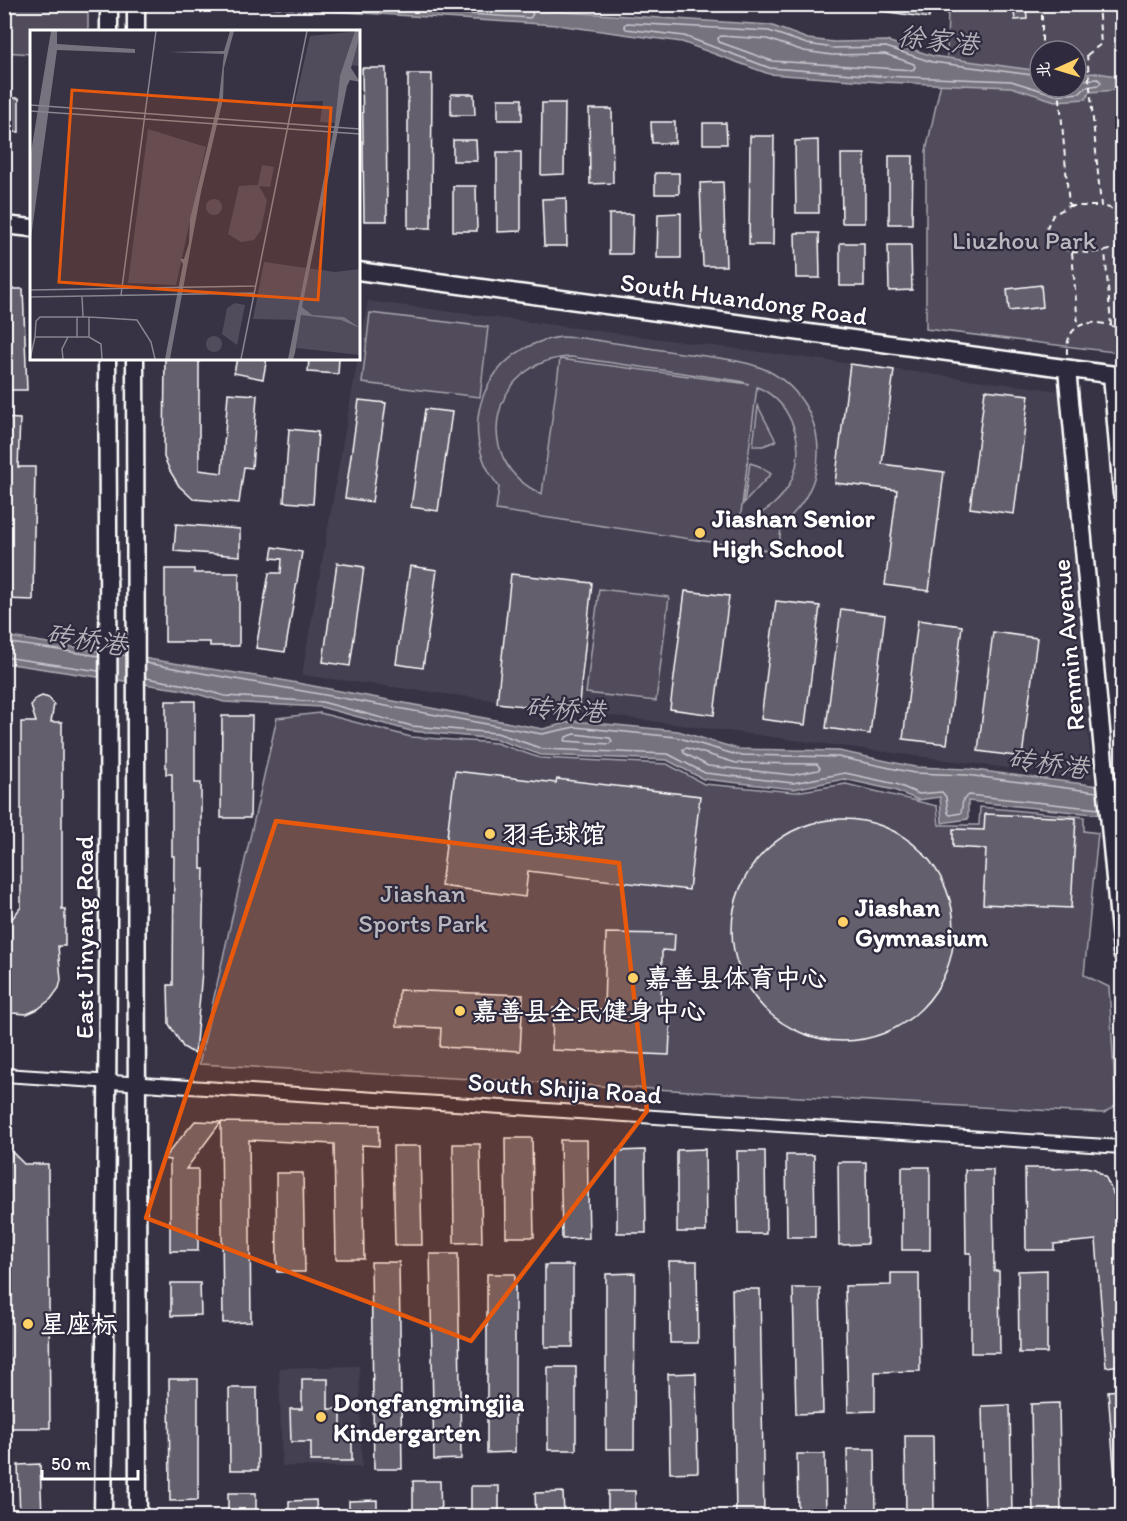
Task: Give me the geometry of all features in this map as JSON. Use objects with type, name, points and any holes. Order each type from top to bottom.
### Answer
[{"type":"main road","points":[[109,7],[109,30]]},
{"type":"main road","points":[[136,9],[136,30]]},
{"type":"main road","points":[[4,225],[30,228]]},
{"type":"main road","name":"South Huandong Road","points":[[360,272],[1117,376]]},
{"type":"main road","name":"East Jinyang Road","points":[[103,1516],[109,1080],[110,710],[107,360]]},
{"type":"main road","name":"East Jinyang Road","points":[[135,360],[138,1516]]},
{"type":"main road","name":"Renmin Avenue","points":[[1067,369],[1122,953]]},
{"type":"main road","points":[[1117,376],[1122,495]]},
{"type":"street","name":"South Shijia Road","points":[[4,1075],[1122,1147]]},
{"type":"path","points":[[1042,4],[1042,39]]},
{"type":"path","points":[[1088,54],[1101,44],[1098,4]]},
{"type":"path","points":[[1088,65],[1101,206]]},
{"type":"path","points":[[1060,99],[1069,206]]},
{"type":"path","points":[[1122,220],[1110,208],[1069,206],[1053,215],[1047,227],[1052,240],[1059,247],[1072,252],[1105,251],[1115,249],[1122,243]]},
{"type":"path","points":[[1105,251],[1111,325]]},
{"type":"path","points":[[1072,252],[1078,326]]},
{"type":"path","points":[[1067,369],[1066,342],[1070,333],[1078,326],[1104,322],[1122,330]]},
{"type":"highlighted area","points":[[276,821],[619,863],[647,1111],[471,1341],[146,1218]]},
{"type":"shaded area","name":"Jiashan Senior High School","points":[[368,301],[1060,391],[1092,779],[302,675],[358,360],[360,360],[360,346]]},
{"type":"shaded area","name":"Dongfangmingjia Kindergarten","points":[[359,1366],[362,1467],[282,1466],[279,1368]]},
{"type":"green space","points":[[4,5],[88,5],[88,30],[30,30],[30,54],[5,52]]},
{"type":"green space","name":"Liuzhou Park","points":[[948,5],[1122,5],[1122,353],[926,329],[926,151],[947,55]]},
{"type":"green space","points":[[370,313],[488,327],[480,397],[362,383]]},
{"type":"green space","points":[[561,337],[582,338],[726,359],[767,370],[790,386],[807,409],[813,422],[818,461],[816,473],[802,503],[778,527],[781,529],[778,552],[496,510],[499,487],[485,464],[478,440],[478,416],[484,393],[496,373],[513,356],[535,344]],"holes":[[[571,357],[739,381],[749,384],[560,359]],[[560,359],[542,494],[519,479],[504,459],[498,437],[499,414],[507,393],[522,375],[544,362]],[[757,387],[775,398],[788,415],[795,431],[798,448],[796,465],[783,494],[757,515],[740,521]]]},
{"type":"green space","points":[[758,406],[776,441],[763,446],[753,446]]},
{"type":"green space","points":[[750,463],[771,474],[744,503]]},
{"type":"green space","points":[[599,589],[669,597],[656,701],[586,693]]},
{"type":"green space","name":"Jiashan Sports Park","points":[[320,713],[411,737],[496,743],[540,758],[667,764],[704,784],[795,792],[846,784],[937,806],[939,825],[979,825],[980,807],[1084,817],[1084,831],[1098,833],[1084,975],[1109,987],[1116,1105],[1104,1113],[1072,1112],[199,1064],[277,718]]},
{"type":"water","points":[[259,5],[515,5],[565,12],[770,25],[808,39],[834,42],[887,41],[933,56],[1028,69],[1028,92],[1011,87],[880,82],[769,74],[682,42],[557,25]]},
{"type":"water","points":[[1088,73],[1122,77],[1122,102],[1117,90],[1089,92],[1088,94]]},
{"type":"water","points":[[1049,99],[1086,99],[1055,101]]},
{"type":"water","points":[[4,636],[281,680],[543,729],[574,721],[678,731],[738,749],[839,751],[915,767],[967,769],[1122,789],[1122,817],[968,801],[968,819],[942,823],[940,797],[918,800],[894,790],[844,779],[794,789],[703,779],[667,760],[541,755],[496,739],[411,731],[321,707],[224,702],[184,690],[5,663]]},
{"type":"building","points":[[883,4],[931,4],[929,18],[883,11]]},
{"type":"building","points":[[1013,4],[1026,4],[1027,19],[1015,20]]},
{"type":"building","points":[[362,68],[386,68],[387,221],[364,221]]},
{"type":"building","points":[[408,74],[432,74],[431,228],[408,228]]},
{"type":"building","points":[[451,94],[474,94],[475,115],[451,115]]},
{"type":"building","points":[[4,98],[19,98],[19,132],[4,132]]},
{"type":"building","points":[[498,99],[522,99],[522,120],[498,120]]},
{"type":"building","points":[[542,103],[565,103],[564,174],[541,175]]},
{"type":"building","points":[[589,109],[612,109],[613,183],[590,184]]},
{"type":"building","points":[[651,122],[675,122],[675,143],[652,143]]},
{"type":"building","points":[[703,123],[726,123],[727,144],[703,144]]},
{"type":"building","points":[[750,136],[774,136],[773,245],[749,245]]},
{"type":"building","points":[[453,140],[476,140],[477,161],[453,161]]},
{"type":"building","points":[[818,140],[819,213],[796,213],[795,141]]},
{"type":"building","points":[[497,152],[521,152],[521,231],[497,232]]},
{"type":"building","points":[[841,154],[865,154],[865,223],[842,223]]},
{"type":"building","points":[[889,156],[913,156],[912,224],[889,224]]},
{"type":"building","points":[[655,173],[679,173],[679,194],[655,194]]},
{"type":"building","points":[[723,182],[726,266],[703,266],[700,183]]},
{"type":"building","points":[[453,186],[476,186],[477,231],[453,231]]},
{"type":"building","points":[[566,198],[567,246],[544,246],[542,199]]},
{"type":"building","points":[[681,213],[681,258],[657,258],[658,214]]},
{"type":"building","points":[[609,214],[633,214],[632,254],[609,254]]},
{"type":"building","points":[[795,233],[819,233],[820,278],[796,278]]},
{"type":"building","points":[[840,243],[864,243],[864,286],[840,286]]},
{"type":"building","points":[[888,245],[911,245],[912,290],[889,291]]},
{"type":"building","points":[[1041,285],[1043,307],[1009,311],[1007,289]]},
{"type":"building","points":[[4,289],[23,289],[27,390],[4,390]]},
{"type":"building","points":[[165,360],[199,360],[199,470],[222,473],[228,393],[257,395],[252,468],[244,467],[239,503],[193,499],[179,486],[164,457]]},
{"type":"building","points":[[237,360],[267,360],[263,379],[234,373]]},
{"type":"building","points":[[309,360],[339,360],[338,374],[308,372]]},
{"type":"building","points":[[850,364],[894,370],[882,464],[944,472],[929,591],[885,585],[897,490],[835,483]]},
{"type":"building","points":[[985,390],[1029,395],[1014,514],[970,508]]},
{"type":"building","points":[[359,400],[386,403],[372,502],[345,498]]},
{"type":"building","points":[[425,409],[452,412],[438,511],[411,507]]},
{"type":"building","points":[[4,418],[20,419],[18,467],[35,467],[33,600],[4,599]]},
{"type":"building","points":[[289,429],[318,432],[313,504],[284,502]]},
{"type":"building","points":[[176,524],[240,529],[240,556],[174,551]]},
{"type":"building","points":[[273,547],[302,552],[285,652],[256,648],[269,573],[281,573],[282,559],[271,558]]},
{"type":"building","points":[[337,563],[364,567],[350,666],[323,662]]},
{"type":"building","points":[[410,566],[437,570],[423,668],[396,664]]},
{"type":"building","points":[[165,569],[194,569],[194,573],[239,573],[239,646],[210,646],[210,642],[165,642]]},
{"type":"building","points":[[511,574],[592,583],[578,712],[497,703]]},
{"type":"building","points":[[685,591],[729,596],[714,715],[670,709]]},
{"type":"building","points":[[776,601],[820,606],[805,725],[761,719]]},
{"type":"building","points":[[841,609],[885,615],[870,734],[826,728]]},
{"type":"building","points":[[918,620],[962,626],[947,744],[903,739]]},
{"type":"building","points":[[993,632],[1037,638],[1022,757],[978,751]]},
{"type":"building","points":[[42,696],[49,698],[54,704],[51,722],[62,722],[62,909],[65,909],[65,946],[58,946],[61,980],[59,988],[51,999],[27,1014],[12,1013],[4,1011],[4,929],[21,907],[21,722],[36,722],[31,706],[35,699]]},
{"type":"building","points":[[166,701],[195,701],[195,783],[201,783],[201,869],[204,869],[202,971],[195,1054],[183,1047],[169,1024],[168,985],[173,985],[174,856],[172,856],[172,774],[166,774]]},
{"type":"building","points":[[222,716],[252,716],[250,818],[221,818]]},
{"type":"building","points":[[455,771],[556,783],[557,779],[700,796],[689,890],[528,871],[525,897],[441,886]]},
{"type":"building","points":[[985,814],[1076,818],[1071,908],[983,904],[986,849],[953,847],[953,829],[984,830]]},
{"type":"building","name":"Jiashan Gymnasium","points":[[832,819],[854,819],[886,827],[905,837],[922,851],[936,868],[946,887],[952,908],[954,930],[952,952],[946,973],[936,992],[922,1009],[905,1023],[875,1037],[854,1041],[832,1041],[811,1037],[790,1028],[772,1016],[757,1001],[745,983],[736,962],[732,941],[732,919],[736,898],[745,877],[757,859],[772,844],[790,832],[811,823]]},
{"type":"building","points":[[606,933],[675,934],[674,951],[662,950],[661,1012],[671,1012],[669,1055],[552,1050],[553,1008],[604,1010]]},
{"type":"building","name":"嘉善县全民健身中心","points":[[399,990],[523,995],[520,1051],[440,1047],[441,1028],[397,1026]]},
{"type":"building","points":[[195,1121],[221,1122],[186,1169],[198,1169],[198,1251],[170,1251],[170,1160],[163,1159]]},
{"type":"building","points":[[221,1122],[379,1125],[379,1146],[362,1145],[364,1259],[336,1259],[334,1144],[249,1140],[251,1322],[223,1323]]},
{"type":"building","points":[[505,1138],[532,1138],[534,1237],[506,1237]]},
{"type":"building","points":[[560,1140],[587,1140],[589,1238],[562,1239]]},
{"type":"building","name":"星座标","points":[[4,1144],[24,1164],[48,1164],[50,1428],[9,1428]]},
{"type":"building","points":[[453,1144],[480,1144],[482,1242],[454,1243]]},
{"type":"building","points":[[393,1146],[420,1146],[422,1245],[395,1245]]},
{"type":"building","points":[[705,1149],[706,1232],[677,1232],[677,1150]]},
{"type":"building","points":[[645,1150],[646,1233],[617,1233],[617,1151]]},
{"type":"building","points":[[737,1151],[765,1151],[766,1234],[738,1234]]},
{"type":"building","points":[[786,1155],[814,1155],[815,1237],[787,1237]]},
{"type":"building","points":[[838,1162],[866,1162],[867,1244],[839,1245]]},
{"type":"building","points":[[902,1167],[930,1167],[930,1250],[902,1250]]},
{"type":"building","points":[[1085,1167],[1095,1169],[1106,1178],[1118,1204],[1122,1239],[1122,1365],[1106,1367],[1096,1240],[1054,1244],[1054,1250],[1026,1250],[1025,1168]]},
{"type":"building","points":[[965,1170],[993,1170],[994,1271],[999,1271],[1000,1353],[971,1353],[971,1253],[966,1253]]},
{"type":"building","points":[[276,1173],[303,1173],[305,1272],[277,1272]]},
{"type":"building","points":[[430,1254],[458,1254],[461,1459],[434,1460]]},
{"type":"building","points":[[669,1261],[697,1261],[698,1343],[670,1343]]},
{"type":"building","points":[[371,1262],[399,1262],[402,1469],[374,1469]]},
{"type":"building","points":[[545,1265],[573,1265],[573,1347],[545,1347]]},
{"type":"building","points":[[1047,1270],[1047,1353],[1019,1353],[1018,1271]]},
{"type":"building","points":[[635,1273],[634,1449],[606,1449],[606,1274]]},
{"type":"building","points":[[891,1273],[919,1273],[920,1371],[875,1372],[875,1411],[848,1412],[845,1286],[891,1285]]},
{"type":"building","points":[[487,1274],[515,1274],[515,1452],[487,1453]]},
{"type":"building","points":[[171,1283],[200,1283],[201,1315],[171,1316]]},
{"type":"building","points":[[793,1288],[820,1288],[823,1413],[796,1414]]},
{"type":"building","points":[[732,1289],[760,1289],[764,1516],[736,1516]]},
{"type":"building","points":[[548,1367],[576,1367],[576,1450],[548,1450]]},
{"type":"building","points":[[696,1373],[698,1472],[670,1473],[668,1374]]},
{"type":"building","points":[[169,1379],[198,1379],[198,1500],[170,1501]]},
{"type":"building","points":[[302,1379],[328,1379],[328,1409],[341,1409],[341,1439],[352,1439],[352,1461],[311,1461],[311,1442],[291,1442],[290,1409],[302,1409]]},
{"type":"building","points":[[229,1388],[257,1388],[258,1470],[230,1470]]},
{"type":"building","points":[[1122,1390],[1122,1479],[1115,1479],[1108,1391]]},
{"type":"building","points":[[1059,1403],[1061,1516],[1033,1516],[1031,1404]]},
{"type":"building","points":[[1010,1405],[1012,1516],[985,1516],[982,1406]]},
{"type":"building","points":[[905,1436],[933,1436],[934,1516],[906,1516]]},
{"type":"building","points":[[847,1449],[875,1449],[876,1516],[848,1516]]},
{"type":"building","points":[[797,1454],[825,1454],[826,1516],[798,1516]]},
{"type":"building","points":[[40,1464],[42,1516],[20,1516],[18,1465]]},
{"type":"building","points":[[413,1481],[440,1481],[441,1516],[413,1516]]},
{"type":"building","points":[[471,1486],[499,1486],[499,1516],[471,1516]]},
{"type":"building","points":[[608,1491],[635,1491],[635,1516],[608,1516]]},
{"type":"building","points":[[563,1492],[564,1516],[536,1516],[535,1493]]},
{"type":"building","points":[[228,1493],[256,1493],[256,1516],[228,1516]]},
{"type":"building","points":[[316,1500],[317,1516],[289,1516],[289,1501]]},
{"type":"building","points":[[377,1500],[377,1516],[349,1516],[349,1501]]},
{"type":"place","name":"Jiashan Senior High School","points":[[700,533]]},
{"type":"place","name":"羽毛球馆","points":[[490,834]]},
{"type":"place","name":"Jiashan Gymnasium","points":[[843,922]]},
{"type":"place","name":"嘉善县体育中心","points":[[633,978]]},
{"type":"place","name":"嘉善县全民健身中心","points":[[460,1011]]},
{"type":"place","name":"星座标","points":[[28,1324]]},
{"type":"place","name":"Dongfangmingjia Kindergarten","points":[[321,1417]]},
{"type":"water label","name":"徐家港","points":[[938,40]]},
{"type":"water label","name":"砖桥港","points":[[86,639]]},
{"type":"water label","name":"砖桥港","points":[[565,709]]},
{"type":"water label","name":"砖桥港","points":[[1048,763]]}]
